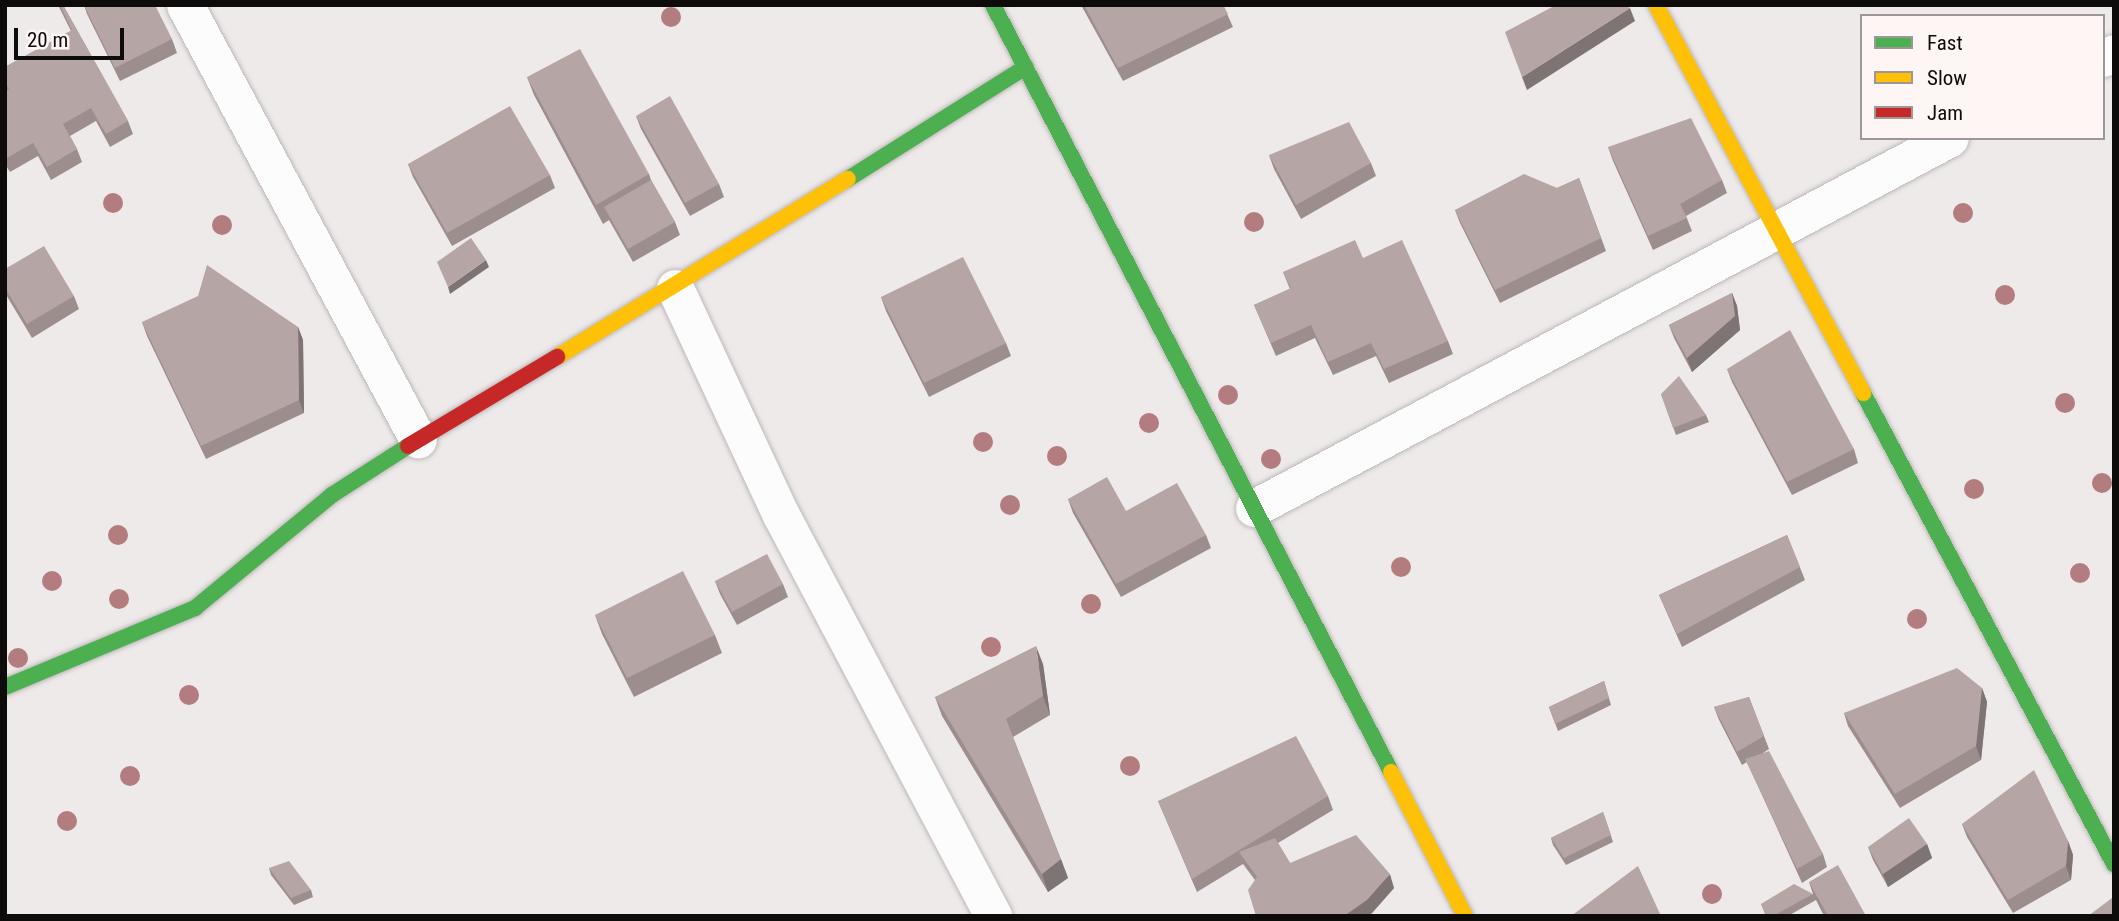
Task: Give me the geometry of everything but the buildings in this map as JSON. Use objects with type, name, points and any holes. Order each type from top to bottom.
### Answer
[{"type":"street","points":[[185,5],[418,439]]},
{"type":"street","points":[[993,5],[1465,916]]},
{"type":"street","points":[[1656,5],[2114,864]]},
{"type":"street","points":[[5,687],[195,608],[332,495],[418,439],[676,288],[1026,67]]},
{"type":"street","points":[[1254,508],[1946,140]]},
{"type":"street","points":[[676,288],[781,515],[993,916]]},
{"type":"traffic: fast","points":[[993,5],[1391,772]]},
{"type":"traffic: fast","points":[[848,179],[1026,67]]},
{"type":"traffic: fast","points":[[1863,393],[2114,864]]},
{"type":"traffic: fast","points":[[5,687],[195,608],[332,495],[408,446]]},
{"type":"traffic: slow","points":[[1656,5],[1863,393]]},
{"type":"traffic: slow","points":[[557,357],[848,179]]},
{"type":"traffic: slow","points":[[1391,772],[1465,916]]},
{"type":"traffic: jam","points":[[408,446],[557,357]]}]
